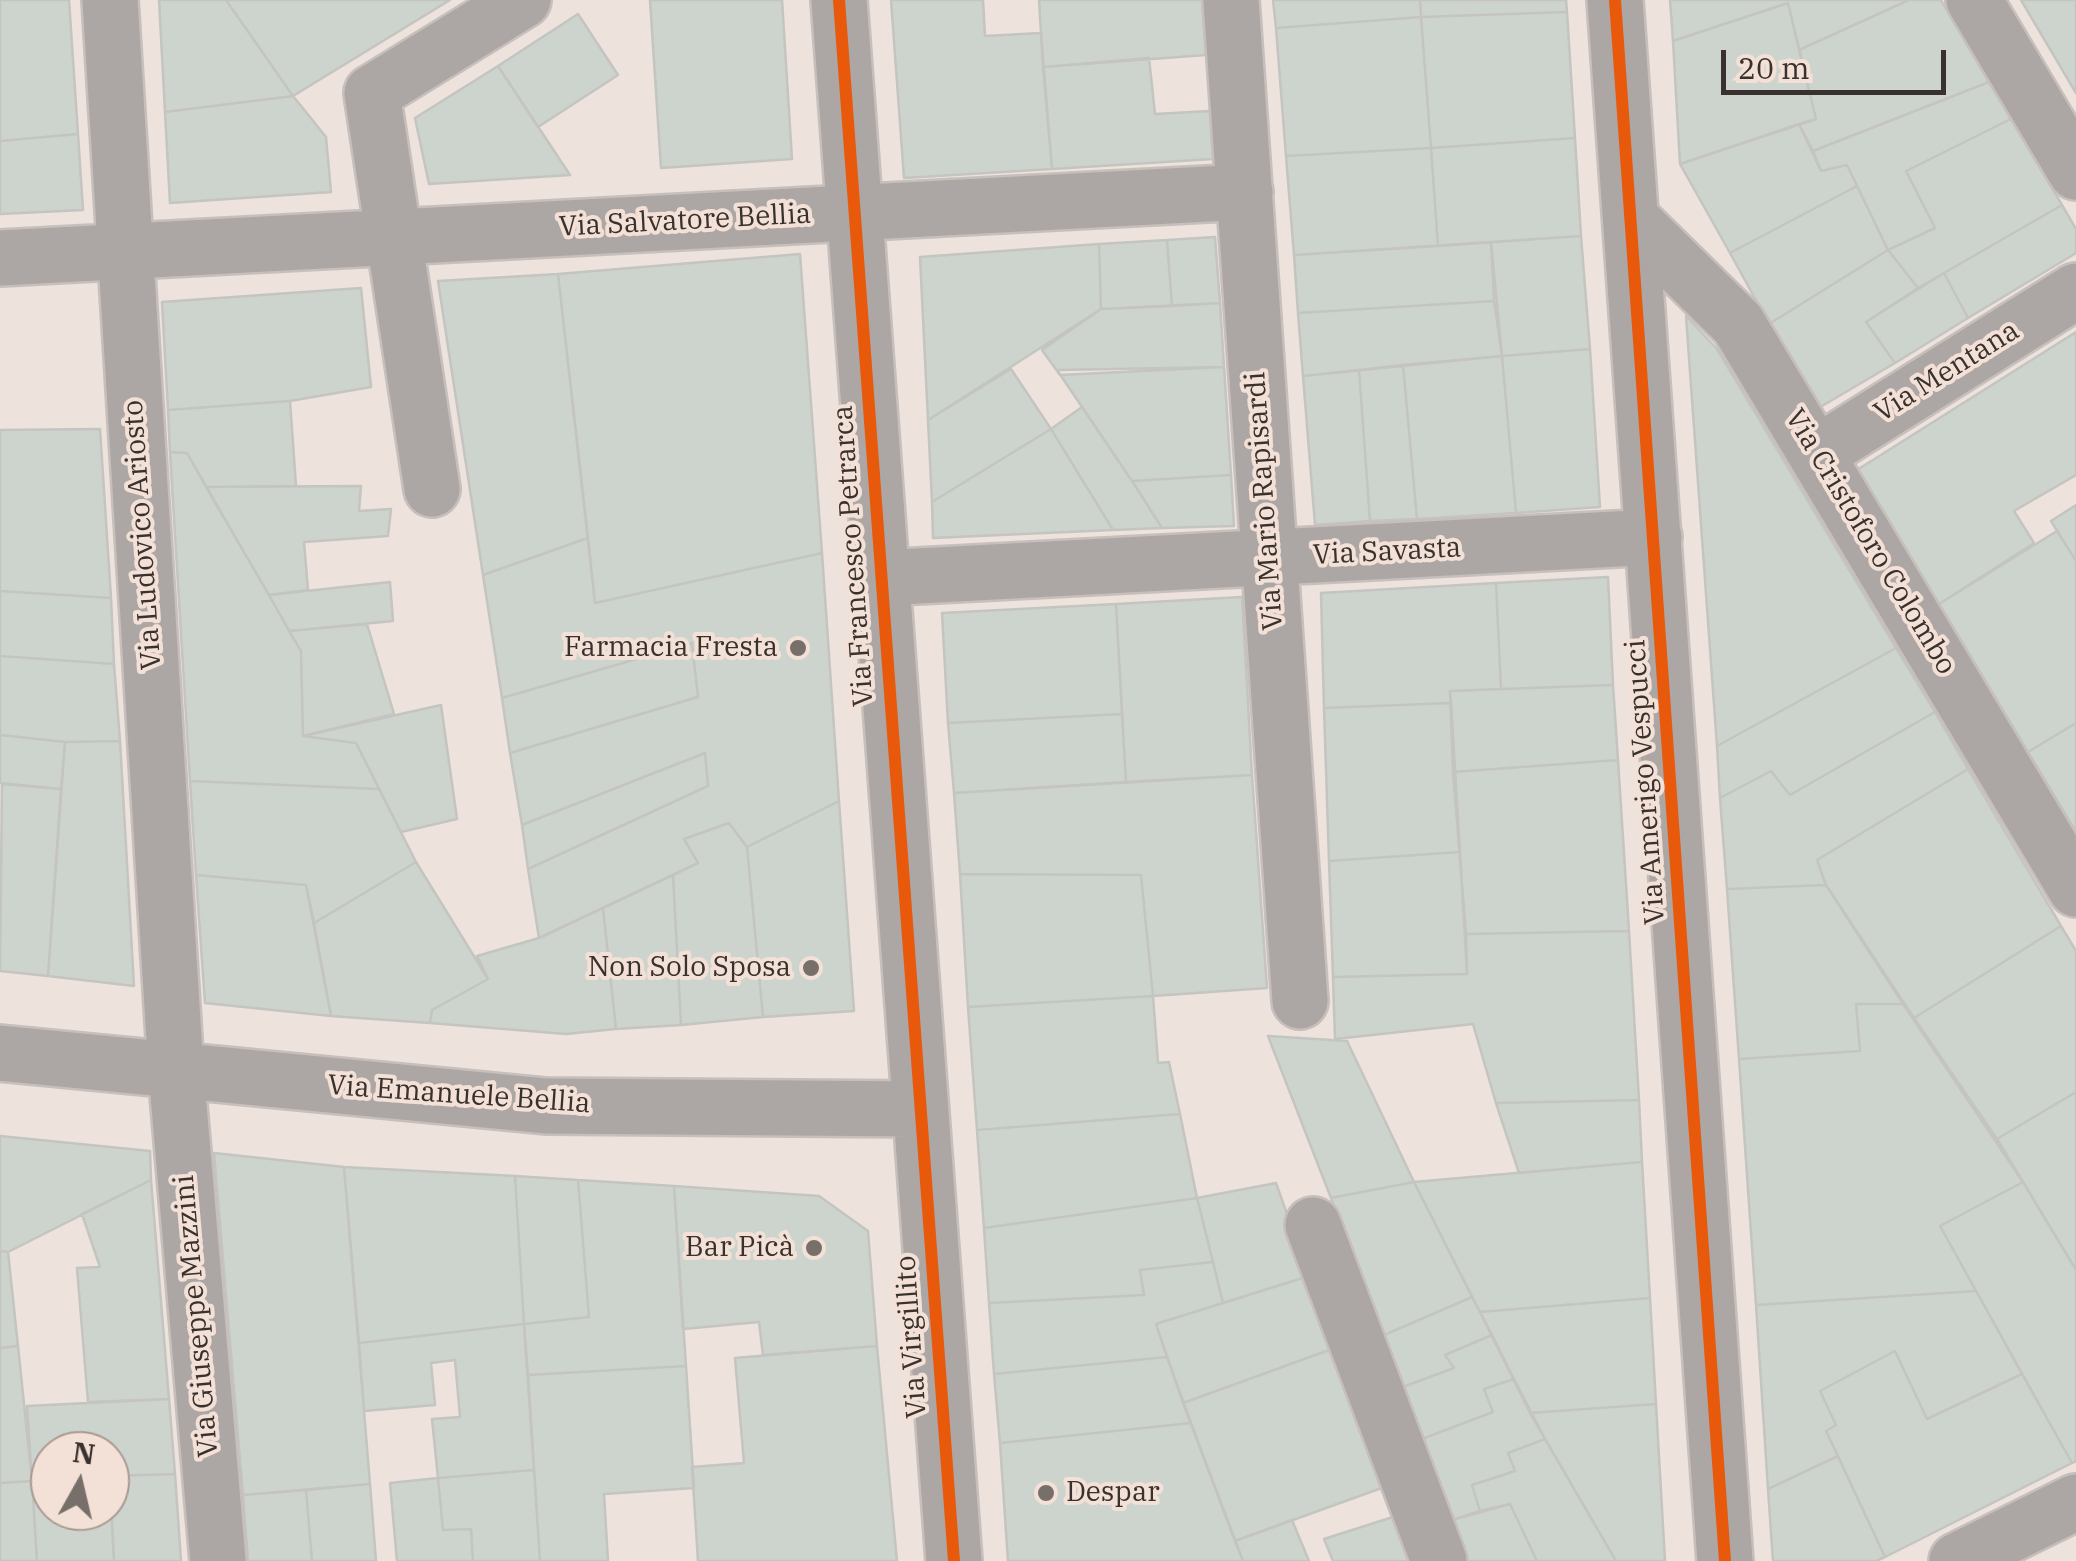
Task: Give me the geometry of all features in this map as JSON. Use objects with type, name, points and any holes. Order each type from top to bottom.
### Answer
[{"type":"street","name":"Via Ludovico Ariosto","points":[[110,0],[176,1071]]},
{"type":"street","points":[[432,488],[372,93],[524,0]]},
{"type":"street","name":"Via Francesco Petrarca","points":[[839,0],[920,1108]]},
{"type":"street","name":"Via Mario Rapisardi","points":[[1231,0],[1300,1001]]},
{"type":"street","name":"Via Amerigo Vespucci","points":[[1615,0],[1725,1561]]},
{"type":"street","points":[[1974,0],[2076,172]]},
{"type":"street","name":"Via Salvatore Bellia","points":[[0,258],[1244,192]]},
{"type":"street","name":"Via Cristoforo Colombo","points":[[1632,220],[1738,324],[2076,889]]},
{"type":"street","name":"Via Mentana","points":[[1818,454],[2076,292]]},
{"type":"street","name":"Via Savasta","points":[[880,578],[1654,537]]},
{"type":"street","name":"Via Emanuele Bellia","points":[[0,1054],[546,1106],[920,1108]]},
{"type":"street","name":"Via Giuseppe Mazzini","points":[[176,1071],[218,1561]]},
{"type":"street","name":"Via Virgillito","points":[[920,1108],[954,1561]]},
{"type":"street","points":[[1313,1226],[1438,1561]]},
{"type":"street","points":[[1956,1561],[2076,1502]]},
{"type":"building","points":[[0,0],[69,0],[78,134],[0,141]]},
{"type":"building","points":[[159,0],[226,0],[293,96],[165,112]]},
{"type":"building","points":[[226,0],[450,0],[293,96]]},
{"type":"building","points":[[650,0],[782,0],[792,159],[661,168]]},
{"type":"building","points":[[891,0],[983,0],[985,36],[1041,33],[1052,169],[904,178]]},
{"type":"building","points":[[1039,0],[1202,0],[1206,55],[1043,67]]},
{"type":"building","points":[[1273,0],[1420,0],[1421,17],[1276,28]]},
{"type":"building","points":[[1420,0],[1566,0],[1567,12],[1421,17]]},
{"type":"building","points":[[1670,0],[1909,0],[1799,50],[1788,3],[1673,41]]},
{"type":"building","points":[[1909,0],[1941,0],[1989,82],[1813,151],[1799,124],[1816,119],[1799,50]]},
{"type":"building","points":[[2021,0],[2076,0],[2076,93]]},
{"type":"building","points":[[1788,3],[1816,119],[1680,164],[1673,41]]},
{"type":"building","points":[[1567,12],[1575,138],[1431,148],[1421,17]]},
{"type":"building","points":[[578,14],[618,75],[538,127],[498,66]]},
{"type":"building","points":[[1421,17],[1431,148],[1286,156],[1276,28]]},
{"type":"building","points":[[1149,58],[1155,114],[1210,111],[1213,159],[1052,169],[1043,67]]},
{"type":"building","points":[[498,66],[570,175],[429,184],[415,118]]},
{"type":"building","points":[[1989,82],[2011,119],[1906,171],[1935,228],[1888,250],[1847,165],[1821,171],[1813,151]]},
{"type":"building","points":[[293,96],[326,137],[331,192],[170,203],[165,112]]},
{"type":"building","points":[[2011,119],[2062,205],[1918,288],[1888,250],[1935,228],[1906,171]]},
{"type":"building","points":[[1799,124],[1821,171],[1847,165],[1857,186],[1730,253],[1680,164]]},
{"type":"building","points":[[78,134],[83,210],[0,214],[0,141]]},
{"type":"building","points":[[1575,138],[1581,236],[1438,246],[1431,148]]},
{"type":"building","points":[[1431,148],[1438,246],[1294,255],[1286,156]]},
{"type":"building","points":[[1857,186],[1888,250],[1769,324],[1730,253]]},
{"type":"building","points":[[2062,205],[2076,229],[2076,253],[1968,318],[1944,273]]},
{"type":"building","points":[[1581,236],[1590,349],[1502,356],[1491,242]]},
{"type":"building","points":[[1215,237],[1220,303],[1172,306],[1167,240]]},
{"type":"building","points":[[1167,240],[1172,306],[1101,309],[1099,244]]},
{"type":"building","points":[[1491,242],[1494,301],[1298,313],[1294,255]]},
{"type":"building","points":[[1099,244],[1101,309],[928,420],[920,257]]},
{"type":"building","points":[[1888,250],[1918,288],[1866,322],[1895,363],[1817,409],[1769,324]]},
{"type":"building","points":[[800,254],[822,553],[595,603],[558,274]]},
{"type":"building","points":[[1944,273],[1968,318],[1895,363],[1866,322]]},
{"type":"building","points":[[558,274],[588,538],[483,575],[438,281]]},
{"type":"building","points":[[361,288],[371,387],[290,401],[168,410],[162,302]]},
{"type":"building","points":[[1494,301],[1502,356],[1303,376],[1298,313]]},
{"type":"building","points":[[1220,303],[1224,367],[1060,375],[1042,350],[1101,309]]},
{"type":"building","points":[[1686,316],[1717,349],[1896,648],[1717,746]]},
{"type":"building","points":[[2076,332],[2076,475],[2014,511],[2034,543],[1939,604],[1857,470]]},
{"type":"building","points":[[1590,349],[1600,507],[1516,513],[1502,356]]},
{"type":"building","points":[[1502,356],[1516,513],[1417,519],[1403,365]]},
{"type":"building","points":[[1403,365],[1417,519],[1370,521],[1359,370]]},
{"type":"building","points":[[1224,367],[1231,475],[1132,481],[1057,370]]},
{"type":"building","points":[[1011,369],[1051,429],[932,502],[928,420]]},
{"type":"building","points":[[1359,370],[1370,521],[1315,525],[1303,376]]},
{"type":"building","points":[[290,401],[296,486],[206,487],[187,453],[170,452],[168,410]]},
{"type":"building","points":[[1082,407],[1162,528],[1113,530],[1051,429]]},
{"type":"building","points":[[100,429],[111,598],[0,591],[0,430]]},
{"type":"building","points":[[1051,429],[1113,530],[933,538],[932,502]]},
{"type":"building","points":[[170,452],[187,453],[301,651],[303,736],[356,743],[379,789],[190,781]]},
{"type":"building","points":[[1231,475],[1234,526],[1162,528],[1132,481]]},
{"type":"building","points":[[361,486],[359,511],[391,509],[388,536],[304,542],[308,590],[269,595],[206,487]]},
{"type":"building","points":[[2076,505],[2076,561],[2051,521]]},
{"type":"building","points":[[2057,531],[2076,561],[2076,723],[2028,752],[1939,604]]},
{"type":"building","points":[[588,538],[595,603],[822,553],[839,801],[747,847],[729,823],[684,839],[698,863],[539,938],[528,869],[708,786],[705,753],[522,825],[510,753],[698,697],[692,643],[502,698],[483,575]]},
{"type":"building","points":[[1608,577],[1613,685],[1501,689],[1496,583]]},
{"type":"building","points":[[390,582],[393,621],[289,631],[269,595]]},
{"type":"building","points":[[1496,583],[1501,689],[1450,691],[1451,703],[1324,708],[1321,593]]},
{"type":"building","points":[[0,591],[111,598],[114,664],[0,656]]},
{"type":"building","points":[[1242,597],[1252,775],[1126,782],[1116,604]]},
{"type":"building","points":[[1116,604],[1122,714],[948,723],[942,613]]},
{"type":"building","points":[[367,624],[394,714],[303,736],[301,651],[289,631]]},
{"type":"building","points":[[692,643],[698,697],[510,753],[502,698]]},
{"type":"building","points":[[1896,648],[1935,712],[1790,795],[1771,771],[1720,798],[1717,746]]},
{"type":"building","points":[[0,656],[114,664],[120,741],[65,742],[0,735]]},
{"type":"building","points":[[1613,685],[1618,760],[1453,772],[1450,691]]},
{"type":"building","points":[[1451,703],[1460,852],[1329,861],[1324,708]]},
{"type":"building","points":[[441,705],[457,819],[401,832],[356,743],[303,736]]},
{"type":"building","points":[[1935,712],[1968,769],[1817,860],[1826,885],[1727,889],[1720,798],[1771,771],[1790,795]]},
{"type":"building","points":[[1122,714],[1126,782],[954,793],[948,723]]},
{"type":"building","points":[[2076,723],[2076,832],[2028,752]]},
{"type":"building","points":[[0,735],[65,742],[61,789],[0,783]]},
{"type":"building","points":[[120,741],[134,986],[48,976],[65,742]]},
{"type":"building","points":[[705,753],[708,786],[528,869],[522,825]]},
{"type":"building","points":[[1618,760],[1629,931],[1466,934],[1453,772]]},
{"type":"building","points":[[1968,769],[2061,926],[1914,1018],[1826,885],[1817,860]]},
{"type":"building","points":[[1252,775],[1267,988],[1153,996],[1141,875],[960,874],[954,793]]},
{"type":"building","points":[[190,781],[379,789],[416,862],[314,923],[306,885],[196,875]]},
{"type":"building","points":[[2,784],[61,789],[48,976],[0,971]]},
{"type":"building","points":[[839,801],[854,1011],[763,1017],[747,847]]},
{"type":"building","points":[[729,823],[747,847],[763,1017],[681,1025],[673,875],[698,863],[684,839]]},
{"type":"building","points":[[1460,852],[1467,974],[1333,977],[1329,861]]},
{"type":"building","points":[[416,862],[488,979],[432,1010],[430,1023],[331,1016],[314,923]]},
{"type":"building","points":[[960,874],[1141,875],[1153,996],[968,1007]]},
{"type":"building","points":[[196,875],[306,885],[331,1016],[205,1003]]},
{"type":"building","points":[[673,875],[681,1025],[616,1029],[603,908]]},
{"type":"building","points":[[1826,885],[1903,1004],[1856,1004],[1860,1051],[1739,1059],[1727,889]]},
{"type":"building","points":[[603,908],[616,1029],[566,1034],[430,1023],[432,1010],[488,979],[477,956],[539,938]]},
{"type":"building","points":[[2061,926],[2076,951],[2076,1092],[1997,1139],[1914,1018]]},
{"type":"building","points":[[1629,931],[1639,1100],[1496,1103],[1473,1024],[1335,1039],[1333,977],[1467,974],[1466,934]]},
{"type":"building","points":[[1153,996],[1158,1063],[1169,1062],[1180,1114],[977,1130],[968,1007]]},
{"type":"building","points":[[1856,1004],[1903,1004],[2023,1182],[1940,1226],[1976,1291],[1756,1305],[1739,1059],[1860,1051]]},
{"type":"building","points":[[1268,1036],[1347,1041],[1414,1182],[1331,1198]]},
{"type":"building","points":[[2076,1092],[2076,1270],[1997,1139]]},
{"type":"building","points":[[1639,1100],[1642,1162],[1519,1173],[1496,1103]]},
{"type":"building","points":[[1180,1114],[1197,1198],[984,1228],[977,1130]]},
{"type":"building","points":[[0,1136],[150,1151],[151,1180],[8,1252],[0,1251]]},
{"type":"building","points":[[214,1153],[344,1167],[370,1484],[243,1495]]},
{"type":"building","points":[[1642,1162],[1650,1298],[1480,1312],[1414,1182]]},
{"type":"building","points":[[344,1167],[515,1176],[524,1324],[359,1343]]},
{"type":"building","points":[[515,1176],[578,1180],[589,1317],[524,1324]]},
{"type":"building","points":[[151,1180],[169,1399],[88,1402],[77,1268],[100,1267],[82,1214]]},
{"type":"building","points":[[578,1180],[674,1186],[686,1366],[528,1375],[524,1324],[589,1317]]},
{"type":"building","points":[[1414,1182],[1472,1297],[1382,1336],[1331,1198]]},
{"type":"building","points":[[2023,1182],[2076,1270],[2076,1461],[2072,1463],[1940,1226]]},
{"type":"building","points":[[1276,1183],[1309,1276],[1223,1303],[1197,1198]]},
{"type":"building","points":[[674,1186],[819,1196],[868,1231],[877,1346],[763,1355],[759,1322],[683,1329]]},
{"type":"building","points":[[1197,1198],[1213,1262],[1140,1270],[1144,1295],[989,1303],[984,1228]]},
{"type":"building","points":[[0,1251],[8,1252],[18,1346],[0,1348]]},
{"type":"building","points":[[1213,1262],[1223,1303],[1156,1324],[1167,1357],[994,1374],[989,1303],[1144,1295],[1140,1270]]},
{"type":"building","points":[[1309,1276],[1332,1349],[1183,1403],[1156,1324]]},
{"type":"building","points":[[1976,1291],[2022,1374],[1927,1419],[1895,1351],[1820,1391],[1836,1425],[1826,1431],[1838,1456],[1768,1489],[1756,1305]]},
{"type":"building","points":[[1472,1297],[1492,1335],[1445,1355],[1454,1368],[1403,1387],[1382,1336]]},
{"type":"building","points":[[1650,1298],[1656,1404],[1530,1413],[1480,1312]]},
{"type":"building","points":[[524,1324],[534,1470],[438,1478],[432,1419],[460,1417],[455,1360],[431,1363],[435,1405],[364,1411],[359,1343]]},
{"type":"building","points":[[1492,1335],[1514,1379],[1484,1389],[1493,1412],[1422,1439],[1403,1387],[1454,1368],[1445,1355]]},
{"type":"building","points":[[18,1346],[30,1481],[0,1483],[0,1348]]},
{"type":"building","points":[[877,1346],[897,1561],[698,1561],[692,1467],[744,1463],[735,1358]]},
{"type":"building","points":[[1332,1349],[1387,1486],[1235,1541],[1183,1403]]},
{"type":"building","points":[[1895,1351],[1927,1419],[2022,1374],[2072,1463],[1885,1557],[1826,1431],[1836,1425],[1820,1391]]},
{"type":"building","points":[[1167,1357],[1191,1423],[1000,1443],[994,1374]]},
{"type":"building","points":[[686,1366],[694,1488],[604,1494],[608,1561],[540,1561],[528,1375]]},
{"type":"building","points":[[1514,1379],[1545,1439],[1508,1453],[1515,1471],[1472,1485],[1480,1511],[1449,1521],[1422,1439],[1493,1412],[1484,1389]]},
{"type":"building","points":[[169,1399],[175,1474],[130,1475],[130,1431],[30,1431],[30,1451],[27,1406]]},
{"type":"building","points":[[1656,1404],[1665,1561],[1616,1561],[1530,1413]]},
{"type":"building","points":[[1191,1423],[1243,1561],[1008,1561],[1000,1443]]},
{"type":"building","points":[[1545,1439],[1616,1561],[1537,1561],[1510,1504],[1480,1511],[1472,1485],[1515,1471],[1508,1453]]},
{"type":"building","points":[[1838,1456],[1885,1557],[1876,1561],[1773,1561],[1768,1489]]},
{"type":"building","points":[[534,1470],[540,1561],[473,1561],[471,1529],[443,1530],[438,1478]]},
{"type":"building","points":[[175,1474],[181,1561],[114,1561],[113,1531],[130,1531],[130,1475]]},
{"type":"building","points":[[438,1478],[443,1530],[471,1529],[473,1561],[397,1561],[390,1483]]},
{"type":"building","points":[[30,1481],[30,1531],[35,1531],[37,1561],[0,1561],[0,1483]]},
{"type":"building","points":[[370,1484],[376,1561],[312,1561],[306,1490]]},
{"type":"building","points":[[306,1490],[312,1561],[248,1561],[243,1495]]},
{"type":"building","points":[[1510,1504],[1537,1561],[1465,1561],[1449,1521]]},
{"type":"building","points":[[1396,1516],[1415,1561],[1333,1561],[1324,1539]]},
{"type":"building","points":[[1292,1520],[1309,1561],[1243,1561],[1235,1541]]},
{"type":"building","points":[[35,1531],[112,1531],[114,1561],[37,1561]]},
{"type":"cycle path","points":[[839,0],[954,1561]]},
{"type":"cycle path","points":[[1615,0],[1725,1561]]},
{"type":"place","name":"Farmacia Fresta","points":[[798,648]]},
{"type":"place","name":"Non Solo Sposa","points":[[811,968]]},
{"type":"place","name":"Bar Picà","points":[[814,1248]]},
{"type":"place","name":"Despar","points":[[1046,1493]]}]
